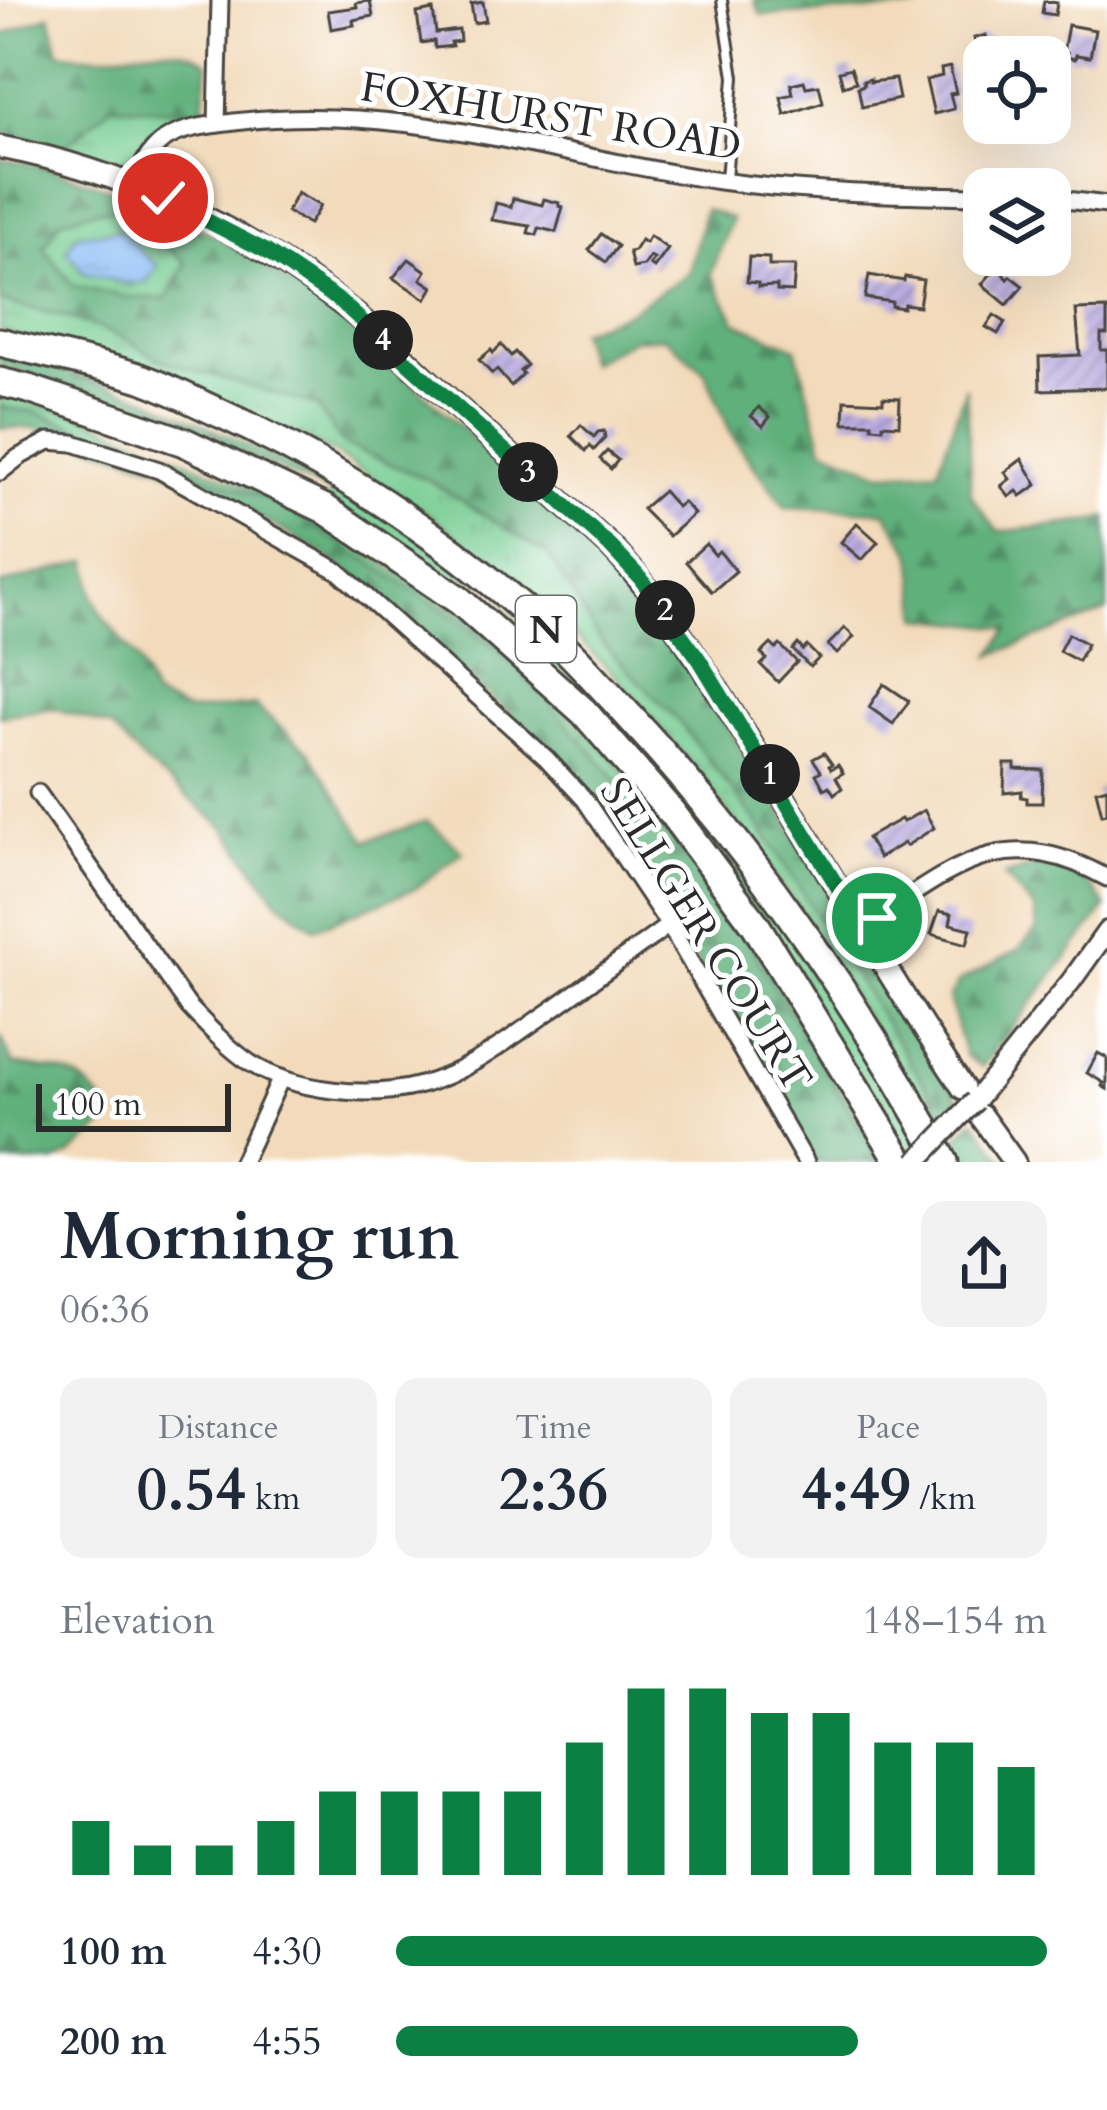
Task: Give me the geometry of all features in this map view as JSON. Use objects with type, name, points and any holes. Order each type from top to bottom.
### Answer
[{"type":"highway","name":"N","points":[[0,342],[143,379],[266,434],[371,494],[522,607],[567,648],[657,747],[742,850],[866,1027],[944,1162]]},
{"type":"highway","name":"N","points":[[0,382],[184,442],[225,461],[325,509],[460,601],[584,712],[672,813],[755,924],[901,1162]]},
{"type":"main road","points":[[0,147],[47,156],[132,184],[266,251],[341,302],[610,546],[640,578],[699,659],[963,1088]]},
{"type":"main road","points":[[982,1116],[1014,1162]]},
{"type":"street","points":[[217,124],[220,0]]},
{"type":"street","name":"FOXHURST ROAD","points":[[132,184],[145,160],[167,138],[188,130],[311,116],[378,119],[488,134],[726,182],[876,195],[963,196]]},
{"type":"street","points":[[1071,201],[1107,206]]},
{"type":"street","name":"SELLGER COURT","points":[[0,472],[49,441],[73,443],[159,470],[338,572],[546,758],[585,800],[669,925],[806,1162]]},
{"type":"street","points":[[38,794],[189,1006],[217,1037],[252,1064],[281,1078],[337,1091],[384,1092],[423,1085],[460,1069],[500,1046],[669,925]]},
{"type":"street","points":[[862,927],[953,869],[998,853],[1048,853],[1074,860],[1107,878]]},
{"type":"street","points":[[916,1162],[1008,1062],[1107,931]]},
{"type":"street","points":[[242,1162],[281,1078]]},
{"type":"lane","points":[[722,0],[734,77],[726,182]]},
{"type":"green space","points":[[754,0],[924,0],[916,9],[761,15]]},
{"type":"green space","points":[[50,15],[59,52],[87,56],[180,50],[208,63],[203,109],[112,105],[62,149],[0,132],[0,36]]},
{"type":"green space","points":[[112,105],[203,109],[199,115],[159,128],[118,165],[97,163],[62,149]]},
{"type":"green space","points":[[0,159],[48,167],[149,203],[139,209],[96,210],[60,220],[44,248],[73,286],[125,297],[166,299],[186,263],[152,235],[186,224],[216,235],[334,312],[617,568],[752,765],[959,1099],[944,1115],[758,823],[677,719],[603,644],[549,556],[429,480],[343,444],[316,406],[158,359],[127,339],[74,319],[0,301]]},
{"type":"green space","points":[[149,203],[186,224],[153,235],[186,263],[166,299],[125,297],[73,286],[44,248],[60,220],[96,210],[138,209]]},
{"type":"green space","points":[[705,209],[732,219],[711,274],[736,322],[796,348],[823,447],[882,473],[938,470],[966,387],[971,495],[998,532],[1107,517],[1107,611],[992,655],[1009,628],[920,618],[913,555],[885,511],[785,507],[732,436],[705,372],[665,337],[634,339],[589,363],[579,331],[627,313],[689,273]]},
{"type":"green space","points":[[0,301],[74,319],[127,339],[158,359],[316,405],[343,444],[429,480],[550,556],[603,644],[677,719],[758,823],[944,1115],[932,1128],[797,905],[701,775],[615,675],[542,604],[432,516],[334,453],[234,406],[0,330]]},
{"type":"green space","points":[[0,353],[147,398],[304,472],[328,492],[143,409],[0,366]]},
{"type":"green space","points":[[0,393],[78,414],[301,510],[427,591],[512,657],[613,759],[718,884],[886,1162],[872,1148],[714,887],[279,504],[33,411],[0,407]]},
{"type":"green space","points":[[0,407],[33,411],[279,504],[430,601],[509,659],[714,887],[872,1148],[886,1162],[815,1162],[695,960],[580,787],[545,747],[365,586],[322,553],[161,467],[35,428],[0,428]]},
{"type":"green space","points":[[335,484],[412,532],[543,641],[648,752],[814,965],[922,1139],[905,1157],[639,760],[326,502]]},
{"type":"green space","points":[[89,561],[92,593],[102,615],[138,661],[154,697],[187,712],[255,705],[309,752],[366,841],[427,821],[463,852],[415,889],[315,928],[278,901],[224,827],[144,762],[111,727],[54,708],[0,716],[0,585]]},
{"type":"green space","points":[[1038,865],[1078,877],[1106,907],[982,1067],[965,1055],[949,998],[959,982],[1018,950],[1037,930],[1035,910],[1004,876]]},
{"type":"green space","points":[[0,1035],[13,1064],[82,1081],[114,1117],[55,1162],[0,1162]]},
{"type":"green space","points":[[974,1119],[1006,1162],[968,1162],[953,1142]]},
{"type":"water","points":[[123,230],[158,266],[146,282],[129,284],[84,273],[66,250],[78,234]]},
{"type":"building","points":[[370,1],[373,16],[331,29],[328,11]]},
{"type":"building","points":[[1044,1],[1057,3],[1055,15],[1042,13]]},
{"type":"building","points":[[483,2],[486,21],[474,23],[471,4]]},
{"type":"building","points":[[433,10],[436,33],[459,30],[460,41],[435,48],[434,41],[421,43],[417,13]]},
{"type":"building","points":[[1068,25],[1095,30],[1090,57],[1071,58],[1071,36],[1066,36]]},
{"type":"building","points":[[950,67],[954,109],[934,114],[926,80],[942,76],[941,69]]},
{"type":"building","points":[[851,68],[856,82],[843,86],[839,71]]},
{"type":"building","points":[[870,79],[895,79],[899,99],[862,107],[858,87]]},
{"type":"building","points":[[804,81],[806,87],[819,85],[823,102],[785,115],[781,97],[793,94],[791,84]]},
{"type":"building","points":[[297,193],[320,206],[309,224],[287,212]]},
{"type":"building","points":[[513,198],[542,205],[544,199],[559,203],[563,207],[556,232],[539,228],[537,235],[528,233],[530,226],[492,220],[496,203],[511,207]]},
{"type":"building","points":[[601,234],[618,246],[606,262],[589,250]]},
{"type":"building","points":[[650,236],[668,249],[654,268],[650,257],[644,266],[633,268],[629,252]]},
{"type":"building","points":[[749,257],[769,258],[769,266],[795,266],[793,292],[747,282]]},
{"type":"building","points":[[409,259],[426,271],[421,279],[433,287],[426,299],[393,278]]},
{"type":"building","points":[[869,275],[923,280],[919,306],[904,304],[903,308],[865,298]]},
{"type":"building","points":[[989,276],[1010,276],[1023,286],[1007,305],[982,284]]},
{"type":"building","points":[[1107,309],[1107,334],[1101,334],[1101,350],[1107,350],[1107,388],[1040,390],[1039,357],[1080,355],[1076,310]]},
{"type":"building","points":[[994,315],[1005,322],[998,334],[986,327]]},
{"type":"building","points":[[501,345],[527,365],[511,386],[479,360]]},
{"type":"building","points":[[883,397],[900,398],[899,425],[844,423],[845,400],[883,402]]},
{"type":"building","points":[[759,407],[770,417],[763,426],[751,416]]},
{"type":"building","points":[[581,425],[594,437],[604,431],[605,438],[594,450],[590,446],[586,451],[571,436]]},
{"type":"building","points":[[607,451],[618,460],[611,469],[600,459]]},
{"type":"building","points":[[1022,459],[1037,485],[1021,496],[1017,491],[1009,497],[1001,486],[1010,479],[1005,472]]},
{"type":"building","points":[[663,491],[677,507],[683,502],[694,514],[669,536],[642,509]]},
{"type":"building","points":[[857,523],[878,542],[862,560],[841,542]]},
{"type":"building","points":[[706,544],[736,571],[712,592],[686,562]]},
{"type":"building","points":[[845,628],[854,637],[837,654],[828,645]]},
{"type":"building","points":[[1068,634],[1087,644],[1078,661],[1059,651]]},
{"type":"building","points":[[771,644],[776,649],[780,645],[797,662],[778,682],[761,665],[767,659],[761,654]]},
{"type":"building","points":[[798,644],[819,658],[810,667],[793,650]]},
{"type":"building","points":[[884,684],[909,701],[893,724],[869,707]]},
{"type":"building","points":[[824,753],[831,769],[838,765],[843,773],[836,777],[842,788],[834,794],[829,786],[824,789],[816,774],[821,771],[813,759]]},
{"type":"building","points":[[1005,764],[1043,770],[1042,803],[1027,803],[1022,791],[1004,793]]},
{"type":"building","points":[[1107,787],[1107,813],[1102,814],[1096,790]]},
{"type":"building","points":[[924,810],[934,828],[879,858],[867,838]]},
{"type":"building","points":[[939,911],[952,914],[950,924],[971,929],[967,944],[931,934]]},
{"type":"building","points":[[1098,1053],[1107,1058],[1107,1089],[1087,1073]]},
{"type":"route","points":[[163,198],[266,251],[341,302],[610,546],[640,578],[699,659],[862,927],[877,918]]}]
